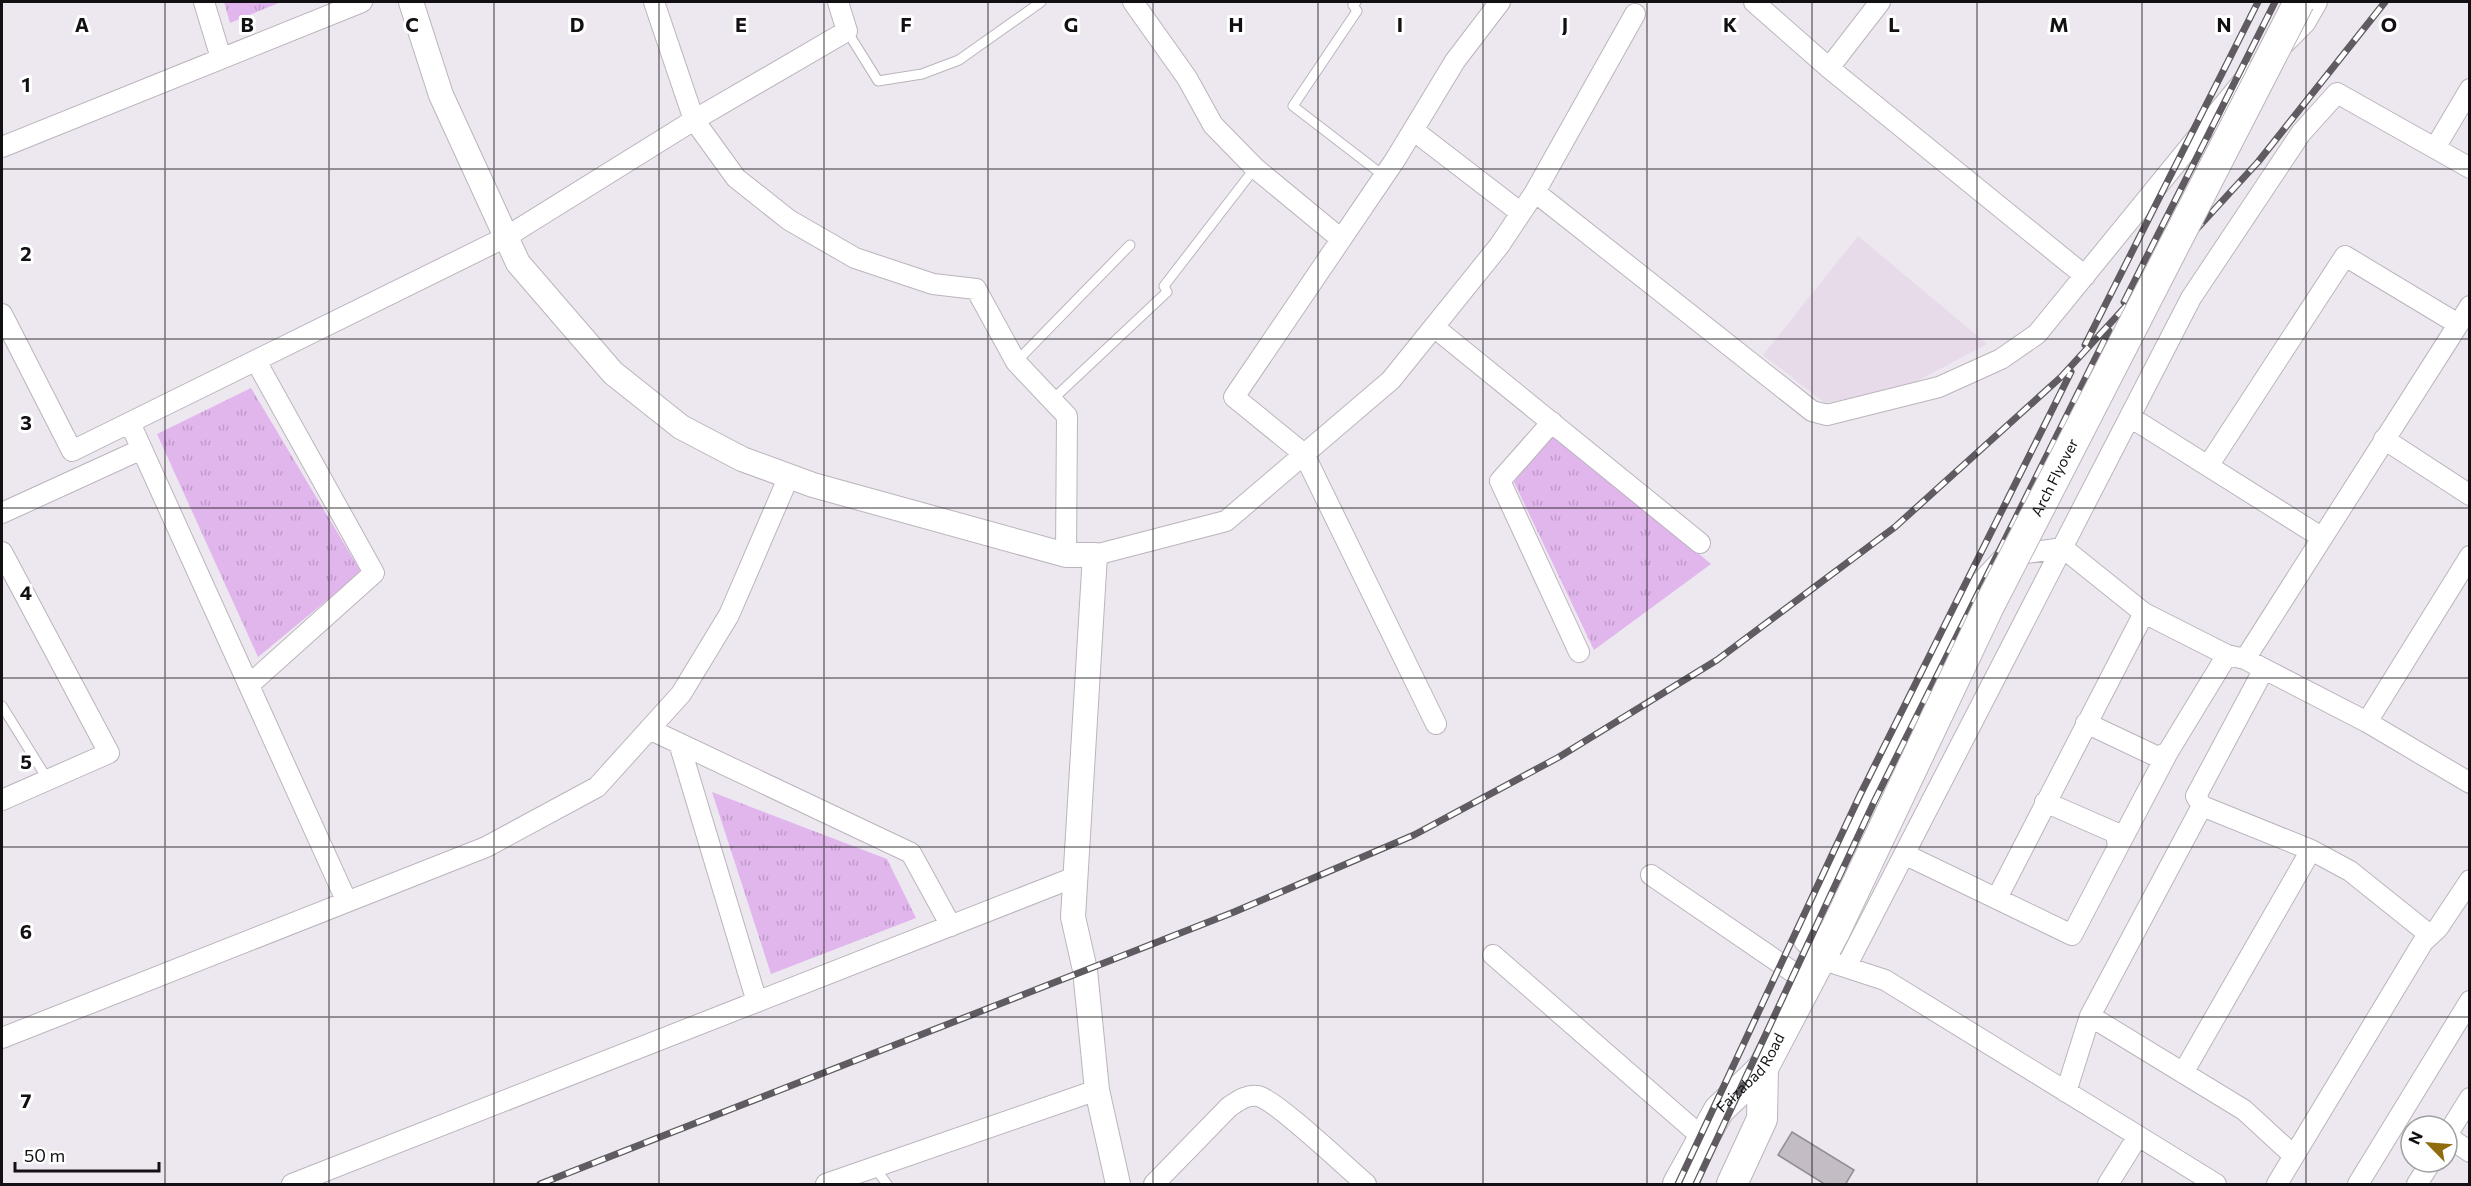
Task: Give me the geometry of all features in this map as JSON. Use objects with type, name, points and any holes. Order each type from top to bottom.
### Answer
[{"type":"main road","name":"Arch Flyover","points":[[1825,970],[1835,931],[1989,606],[2299,2]]},
{"type":"main road","name":"Faizabad Road","points":[[1678,1185],[1719,1110],[1763,1068],[1825,970]]},
{"type":"main road","points":[[1732,1185],[1762,1119],[1763,1068]]},
{"type":"street","points":[[204,2],[221,58]]},
{"type":"street","points":[[2,147],[362,2]]},
{"type":"street","points":[[411,2],[441,95],[518,263],[614,373],[681,427],[742,459],[813,485],[1066,555],[1095,555],[1226,520],[1391,380],[1499,246],[1535,192],[1635,14]]},
{"type":"street","points":[[654,2],[694,120],[736,178],[789,220],[855,258],[933,284],[976,289],[1016,362],[1067,416],[1066,555]]},
{"type":"street","points":[[2,314],[72,451],[506,237],[694,120],[847,32],[838,2]]},
{"type":"street","points":[[1133,2],[1187,78],[1213,125],[1255,168],[1341,239]]},
{"type":"street","points":[[1436,724],[1304,454],[1234,397],[1384,176],[1455,61],[1500,2]]},
{"type":"street","points":[[1754,2],[1829,68],[2085,276]]},
{"type":"street","points":[[1829,68],[1880,2]]},
{"type":"street","points":[[2244,80],[2284,2]]},
{"type":"street","points":[[1535,192],[1812,411],[1827,415],[1939,387],[2001,359],[2037,334],[2244,80],[2306,23],[2317,2]]},
{"type":"street","points":[[2435,148],[2469,88]]},
{"type":"street","points":[[1825,970],[1904,854],[2191,298],[2301,134],[2337,93],[2469,168]]},
{"type":"street","points":[[1413,130],[1521,213]]},
{"type":"street","points":[[2208,466],[2345,256],[2458,324]]},
{"type":"street","points":[[1904,854],[2072,935],[2168,752],[2322,537],[2469,306]]},
{"type":"street","points":[[1434,327],[1700,543]]},
{"type":"street","points":[[249,685],[374,573],[256,361]]},
{"type":"street","points":[[2130,417],[2322,537]]},
{"type":"street","points":[[1552,422],[1500,481],[1580,652]]},
{"type":"street","points":[[130,423],[347,902]]},
{"type":"street","points":[[2384,439],[2469,495]]},
{"type":"street","points":[[2,513],[142,449]]},
{"type":"street","points":[[2,1038],[486,847],[597,787],[681,694],[729,615],[789,476]]},
{"type":"street","points":[[1825,970],[1804,941],[1978,585],[2005,556],[2063,548],[2144,613],[2264,669],[2367,722],[2469,783]]},
{"type":"street","points":[[2,552],[109,753],[2,800]]},
{"type":"street","points":[[1095,555],[1073,917],[1085,970],[1097,1090],[1118,1185]]},
{"type":"street","points":[[2367,722],[2469,556]]},
{"type":"street","points":[[1996,898],[2144,613]]},
{"type":"street","points":[[2264,669],[2196,796],[2202,806],[2311,850],[2350,871],[2430,935]]},
{"type":"street","points":[[2086,723],[2158,757],[2168,752]]},
{"type":"street","points":[[649,729],[911,853],[951,926]]},
{"type":"street","points":[[679,743],[757,1002]]},
{"type":"street","points":[[2045,802],[2116,833],[2118,848]]},
{"type":"street","points":[[2066,1092],[2090,1016],[2202,806]]},
{"type":"street","points":[[2183,1073],[2311,850]]},
{"type":"street","points":[[1652,875],[1825,970],[1885,980],[2216,1185]]},
{"type":"street","points":[[292,1185],[1076,877]]},
{"type":"street","points":[[2277,1185],[2423,942],[2438,928],[2469,880]]},
{"type":"street","points":[[1492,955],[1703,1138]]},
{"type":"street","points":[[2358,1185],[2469,1001]]},
{"type":"street","points":[[2090,1016],[2244,1110],[2294,1156]]},
{"type":"street","points":[[826,1185],[1097,1090]]},
{"type":"street","points":[[1154,1185],[1229,1107],[1243,1098],[1258,1096],[1276,1107],[1366,1185]]},
{"type":"street","points":[[2459,1115],[2469,1098]]},
{"type":"street","points":[[2108,1185],[2138,1136]]},
{"type":"lane","points":[[1356,2],[1353,5],[1357,11],[1293,106],[1384,176]]},
{"type":"lane","points":[[847,32],[878,81],[922,74],[959,60],[1037,3]]},
{"type":"lane","points":[[1052,400],[1167,292],[1164,286],[1255,168]]},
{"type":"lane","points":[[1016,362],[1130,245]]},
{"type":"lane","points":[[2,706],[48,780]]},
{"type":"lane","points":[[874,1168],[887,1185]]},
{"type":"shaded area","points":[[1858,236],[1987,344],[1906,387],[1825,403],[1763,355]]},
{"type":"green space","points":[[224,2],[281,2],[230,23]]},
{"type":"green space","points":[[251,388],[361,572],[258,657],[157,434]]},
{"type":"green space","points":[[1556,432],[1711,564],[1594,650],[1514,482]]},
{"type":"green space","points":[[712,792],[887,859],[916,918],[771,974]]},
{"type":"building","points":[[1792,1132],[1854,1170],[1845,1185],[1826,1185],[1778,1155]]},
{"type":"railway","points":[[2085,345],[2258,2]]},
{"type":"railway","points":[[2124,302],[2275,2]]},
{"type":"railway","points":[[540,1184],[1234,912],[1414,835],[1559,757],[1717,660],[1895,527],[2061,377],[2258,162],[2385,2]]},
{"type":"railway","points":[[1696,1184],[1874,802],[2109,331]]},
{"type":"railway","points":[[1678,1184],[1860,795],[2071,372]]}]
